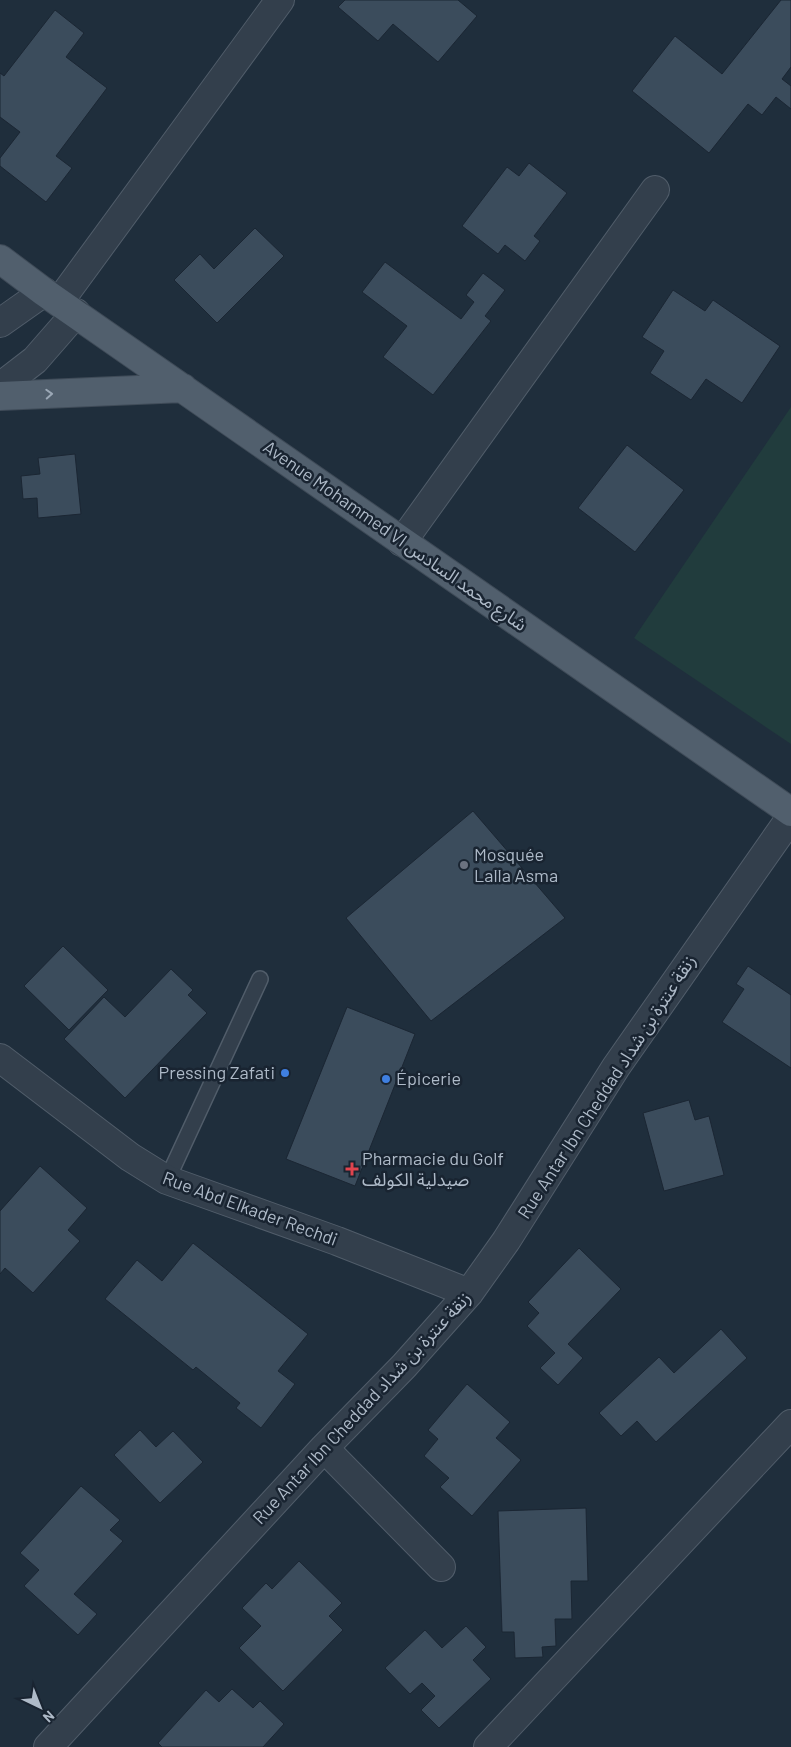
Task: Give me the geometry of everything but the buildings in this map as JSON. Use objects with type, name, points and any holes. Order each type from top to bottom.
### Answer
[{"type":"main road","name":"Avenue Mohammed VI شارع محمد السادس","points":[[0,259],[402,542],[791,812]]},
{"type":"main road","points":[[0,396],[183,388]]},
{"type":"street","points":[[0,386],[35,360],[60,302],[280,0]]},
{"type":"street","points":[[402,542],[655,190]]},
{"type":"street","points":[[0,323],[60,302]]},
{"type":"street","name":"Rue Antar Ibn Cheddad زنقة عنترة بن شداد","points":[[48,1747],[324,1448],[404,1366],[469,1293],[506,1241],[616,1067],[791,817]]},
{"type":"street","name":"Rue Abd Elkader Rechdi","points":[[0,1058],[130,1157],[167,1180],[336,1241],[469,1293]]},
{"type":"street","points":[[488,1747],[791,1424]]},
{"type":"street","points":[[324,1448],[441,1567]]},
{"type":"lane","points":[[167,1180],[260,980]]},
{"type":"green space","points":[[791,407],[791,744],[634,638]]},
{"type":"place","name":"Mosquée Lalla Asma","points":[[464,865]]},
{"type":"place","name":"Pressing Zafati","points":[[285,1073]]},
{"type":"place","name":"Épicerie","points":[[386,1079]]},
{"type":"place","name":"Pharmacie du Golf صيدلية الكولف","points":[[352,1169]]}]
